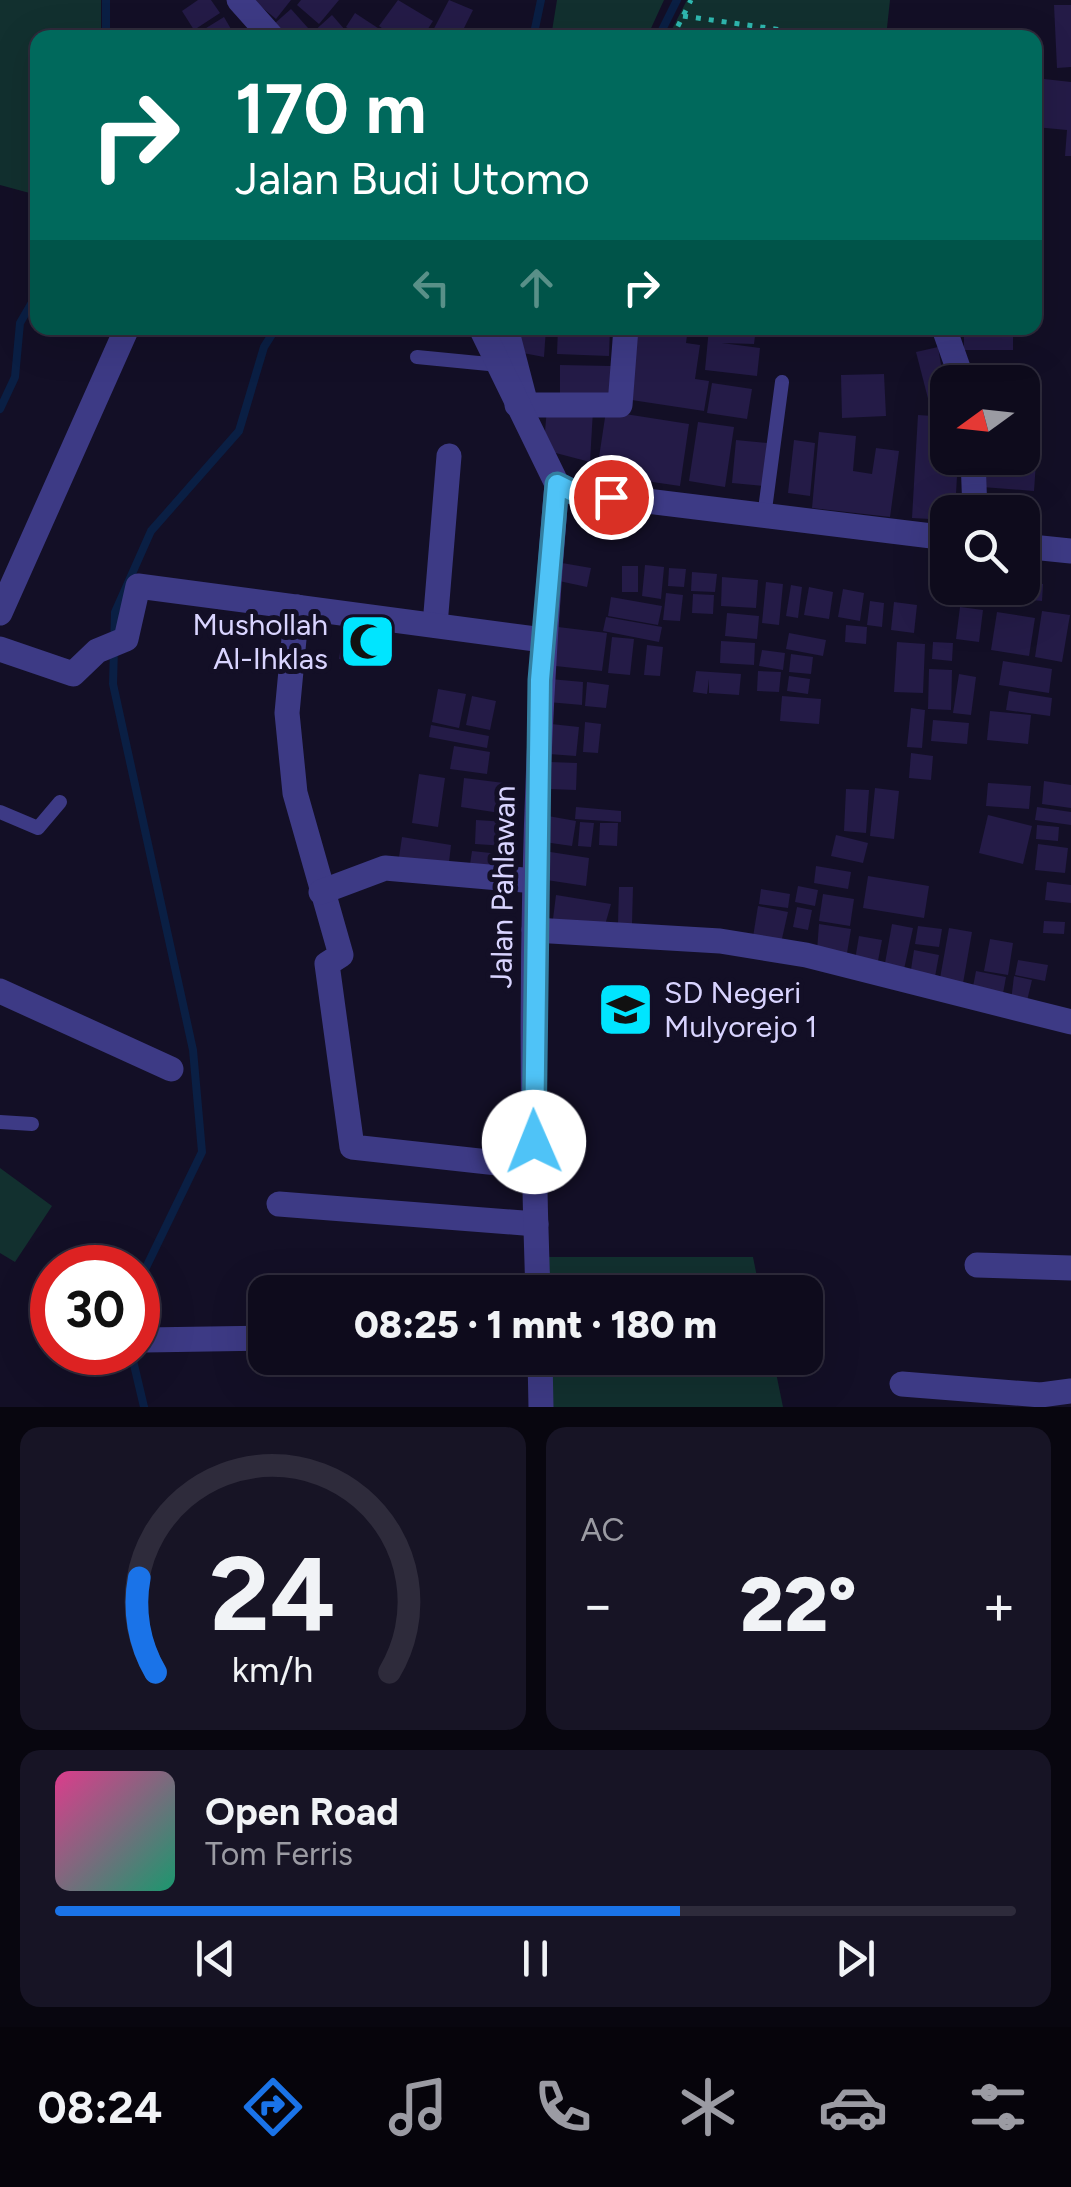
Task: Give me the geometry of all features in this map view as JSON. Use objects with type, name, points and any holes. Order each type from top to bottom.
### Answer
[{"type":"street","points":[[240,0],[266,30]]},
{"type":"street","points":[[0,613],[123,335]]},
{"type":"street","points":[[484,335],[521,403],[557,484],[573,492],[930,536]]},
{"type":"street","points":[[507,335],[521,403]]},
{"type":"street","points":[[521,403],[620,404],[625,335]]},
{"type":"street","points":[[946,335],[957,365]]},
{"type":"street","points":[[435,625],[449,456]]},
{"type":"street","name":"Jalan Pahlawan","points":[[538,1275],[535,881],[543,640],[557,484]]},
{"type":"street","points":[[1040,548],[1071,551]]},
{"type":"street","points":[[0,650],[73,674],[96,651],[126,638],[138,586],[543,640]]},
{"type":"street","points":[[297,607],[287,713],[295,794],[342,955],[327,964],[352,1147],[534,1167]]},
{"type":"street","points":[[321,892],[385,868],[535,881]]},
{"type":"street","points":[[534,930],[720,941],[806,954],[1071,1022]]},
{"type":"street","points":[[0,991],[170,1070]]},
{"type":"street","points":[[279,1204],[536,1224]]},
{"type":"street","points":[[976,1265],[1071,1268]]},
{"type":"street","points":[[160,1340],[248,1338]]},
{"type":"street","points":[[540,1375],[540,1407]]},
{"type":"street","points":[[902,1384],[1041,1395],[1071,1391]]},
{"type":"lane","points":[[417,357],[498,366]]},
{"type":"lane","points":[[764,517],[782,382]]},
{"type":"lane","points":[[0,812],[38,828],[60,802]]},
{"type":"lane","points":[[0,1122],[32,1124]]},
{"type":"path","points":[[676,30],[691,0]]},
{"type":"path","points":[[683,16],[782,30]]},
{"type":"green space","points":[[0,0],[101,0],[101,30],[30,30],[30,193],[0,185]]},
{"type":"green space","points":[[557,0],[664,0],[650,30],[552,30]]},
{"type":"green space","points":[[687,0],[890,0],[887,30],[672,30]]},
{"type":"green space","points":[[0,1168],[52,1206],[15,1262],[0,1253]]},
{"type":"green space","points":[[547,1257],[753,1257],[757,1275],[548,1275]]},
{"type":"green space","points":[[549,1375],[776,1375],[783,1407],[550,1407]]},
{"type":"building","points":[[198,0],[211,0],[220,13],[194,30],[182,11]]},
{"type":"building","points":[[253,0],[291,0],[276,19]]},
{"type":"building","points":[[301,0],[339,0],[319,24],[297,5]]},
{"type":"building","points":[[398,0],[433,21],[427,30],[385,30],[379,26]]},
{"type":"building","points":[[449,0],[473,10],[463,30],[433,30]]},
{"type":"building","points":[[1054,5],[1071,5],[1071,67],[1057,68]]},
{"type":"building","points":[[291,9],[308,28],[279,30],[274,24]]},
{"type":"building","points":[[355,13],[381,30],[350,30],[346,27]]},
{"type":"building","points":[[332,15],[345,30],[315,30]]},
{"type":"building","points":[[224,17],[232,30],[203,30]]},
{"type":"building","points":[[1042,79],[1071,82],[1071,156],[1065,156],[1067,130],[1042,128]]},
{"type":"building","points":[[519,335],[546,335],[544,357],[523,353]]},
{"type":"building","points":[[558,335],[610,335],[609,356],[557,354]]},
{"type":"building","points":[[634,335],[687,335],[686,343],[700,345],[695,379],[709,381],[704,411],[625,399]]},
{"type":"building","points":[[708,335],[755,335],[754,344],[722,343],[760,348],[757,376],[705,370]]},
{"type":"building","points":[[964,335],[1013,335],[1013,350],[964,350]]},
{"type":"building","points":[[938,347],[941,365],[930,365],[930,406],[916,352]]},
{"type":"building","points":[[560,365],[611,366],[609,399],[560,398]]},
{"type":"building","points":[[884,374],[886,416],[842,418],[841,375]]},
{"type":"building","points":[[712,383],[752,389],[747,419],[707,413]]},
{"type":"building","points":[[547,407],[593,410],[590,462],[552,452],[545,432]]},
{"type":"building","points":[[606,411],[689,424],[680,486],[639,480],[640,471],[598,464]]},
{"type":"building","points":[[918,415],[930,416],[930,475],[957,475],[956,495],[930,495],[930,519],[912,518]]},
{"type":"building","points":[[698,422],[734,427],[725,487],[689,481]]},
{"type":"building","points":[[819,432],[856,436],[853,471],[872,474],[876,448],[899,451],[890,517],[812,508]]},
{"type":"building","points":[[736,440],[767,443],[764,486],[732,483]]},
{"type":"building","points":[[794,440],[815,443],[810,496],[788,493]]},
{"type":"building","points":[[983,475],[1035,475],[1034,491],[982,487]]},
{"type":"building","points":[[562,563],[591,568],[587,587],[559,581]]},
{"type":"building","points":[[645,565],[664,567],[661,599],[642,596]]},
{"type":"building","points":[[622,566],[638,566],[638,592],[622,592]]},
{"type":"building","points":[[669,568],[686,569],[684,587],[668,586]]},
{"type":"building","points":[[692,572],[717,574],[715,592],[691,591]]},
{"type":"building","points":[[722,577],[758,580],[756,608],[721,606]]},
{"type":"building","points":[[766,582],[783,584],[779,625],[762,623]]},
{"type":"building","points":[[791,585],[802,587],[798,618],[786,616]]},
{"type":"building","points":[[809,587],[833,592],[829,619],[804,615]]},
{"type":"building","points":[[843,589],[864,593],[860,621],[838,617]]},
{"type":"building","points":[[666,593],[683,595],[680,621],[663,620]]},
{"type":"building","points":[[693,594],[714,595],[713,614],[692,613]]},
{"type":"building","points":[[611,597],[662,606],[658,625],[608,616]]},
{"type":"building","points":[[870,601],[884,603],[882,627],[867,625]]},
{"type":"building","points":[[894,602],[917,605],[914,633],[891,630]]},
{"type":"building","points":[[960,607],[983,610],[979,642],[956,639]]},
{"type":"building","points":[[1042,611],[1070,615],[1062,662],[1035,657]]},
{"type":"building","points":[[997,612],[1035,618],[1029,656],[991,650]]},
{"type":"building","points":[[727,613],[759,616],[757,639],[725,636]]},
{"type":"building","points":[[606,617],[662,627],[659,642],[603,631]]},
{"type":"building","name":"Mushollah Al-Ihklas","points":[[345,618],[395,624],[390,666],[339,659]]},
{"type":"building","points":[[846,625],[867,627],[866,644],[845,642]]},
{"type":"building","points":[[550,626],[607,633],[602,671],[546,665]]},
{"type":"building","points":[[789,633],[826,640],[823,656],[786,649]]},
{"type":"building","points":[[612,637],[634,639],[630,675],[608,673]]},
{"type":"building","points":[[721,641],[755,643],[754,665],[720,663]]},
{"type":"building","points":[[897,642],[925,644],[923,693],[894,692]]},
{"type":"building","points":[[933,642],[953,643],[952,661],[932,659]]},
{"type":"building","points":[[647,645],[663,647],[660,676],[644,675]]},
{"type":"building","points":[[762,650],[785,653],[783,670],[759,666]]},
{"type":"building","points":[[791,654],[813,657],[811,674],[789,672]]},
{"type":"building","points":[[1003,661],[1052,669],[1049,693],[999,685]]},
{"type":"building","points":[[929,669],[952,670],[951,710],[928,709]]},
{"type":"building","points":[[696,671],[741,674],[739,695],[709,693],[709,679],[707,694],[693,692]]},
{"type":"building","points":[[758,671],[781,672],[779,692],[757,691]]},
{"type":"building","points":[[959,674],[976,677],[971,715],[953,713]]},
{"type":"building","points":[[789,676],[810,679],[808,694],[787,691]]},
{"type":"building","points":[[550,679],[583,682],[582,705],[548,702]]},
{"type":"building","points":[[587,682],[609,685],[606,708],[585,706]]},
{"type":"building","points":[[438,689],[466,694],[459,728],[432,722]]},
{"type":"building","points":[[1009,691],[1052,698],[1050,716],[1006,710]]},
{"type":"building","points":[[472,696],[496,701],[490,730],[466,725]]},
{"type":"building","points":[[782,696],[821,699],[819,724],[780,721]]},
{"type":"building","points":[[911,708],[925,710],[922,748],[907,747]]},
{"type":"building","points":[[990,711],[1031,715],[1028,744],[987,740]]},
{"type":"building","points":[[933,720],[969,723],[967,744],[931,741]]},
{"type":"building","points":[[585,722],[601,724],[598,753],[583,752]]},
{"type":"building","points":[[551,724],[579,727],[576,756],[549,754]]},
{"type":"building","points":[[431,725],[489,736],[487,748],[429,737]]},
{"type":"building","points":[[454,746],[490,752],[487,774],[450,769]]},
{"type":"building","points":[[911,753],[933,756],[931,780],[909,778]]},
{"type":"building","points":[[550,762],[577,763],[576,790],[549,789]]},
{"type":"building","points":[[419,774],[445,778],[438,827],[412,823]]},
{"type":"building","points":[[464,778],[504,783],[500,813],[461,807]]},
{"type":"building","points":[[1044,781],[1071,785],[1071,808],[1042,804]]},
{"type":"building","points":[[988,783],[1031,786],[1029,809],[986,806]]},
{"type":"building","points":[[875,788],[899,791],[894,839],[870,836]]},
{"type":"building","points":[[846,789],[869,790],[866,833],[844,831]]},
{"type":"building","points":[[576,807],[621,811],[621,822],[575,819]]},
{"type":"building","points":[[1037,807],[1071,812],[1071,825],[1035,820]]},
{"type":"building","points":[[988,815],[1032,826],[1023,864],[979,853]]},
{"type":"building","points":[[548,816],[576,821],[572,846],[544,842]]},
{"type":"building","points":[[476,820],[507,822],[506,846],[475,844]]},
{"type":"building","points":[[580,822],[594,823],[591,847],[578,846]]},
{"type":"building","points":[[600,823],[618,823],[617,846],[599,845]]},
{"type":"building","points":[[1037,825],[1059,827],[1058,841],[1036,839]]},
{"type":"building","points":[[836,835],[868,843],[863,863],[831,856]]},
{"type":"building","points":[[402,837],[451,845],[448,871],[398,864]]},
{"type":"building","points":[[1038,844],[1068,848],[1065,873],[1035,870]]},
{"type":"building","points":[[472,851],[509,855],[507,876],[469,871]]},
{"type":"building","points":[[544,851],[589,858],[586,886],[540,879]]},
{"type":"building","points":[[816,866],[851,872],[848,889],[814,883]]},
{"type":"building","points":[[868,876],[929,886],[924,918],[863,908]]},
{"type":"building","points":[[1047,882],[1071,885],[1071,903],[1045,900]]},
{"type":"building","points":[[798,886],[818,890],[815,906],[795,902]]},
{"type":"building","points":[[619,887],[633,887],[632,924],[618,924]]},
{"type":"building","points":[[761,889],[790,894],[788,908],[759,904]]},
{"type":"building","points":[[823,894],[854,899],[850,926],[819,921]]},
{"type":"building","points":[[556,895],[611,904],[605,925],[553,919]]},
{"type":"building","points":[[758,906],[788,912],[781,943],[753,937]]},
{"type":"building","points":[[797,907],[812,910],[808,930],[793,927]]},
{"type":"building","points":[[1044,921],[1065,922],[1064,934],[1043,933]]},
{"type":"building","points":[[819,924],[851,929],[846,959],[817,951]]},
{"type":"building","points":[[892,924],[913,928],[903,974],[884,969]]},
{"type":"building","points":[[918,926],[942,929],[939,947],[915,944]]},
{"type":"building","points":[[949,928],[972,932],[962,989],[939,984]]},
{"type":"building","points":[[859,936],[882,940],[877,966],[855,960]]},
{"type":"building","points":[[990,939],[1013,943],[1008,975],[984,971]]},
{"type":"building","points":[[914,950],[939,955],[934,982],[910,976]]},
{"type":"building","points":[[1018,960],[1048,965],[1045,981],[1015,975]]},
{"type":"building","points":[[976,971],[1006,977],[1002,999],[972,992]]},
{"type":"building","points":[[1014,976],[1032,980],[1026,1005],[1011,1001]]},
{"type":"waterway","points":[[106,0],[106,30]]},
{"type":"waterway","points":[[535,30],[541,0]]},
{"type":"waterway","points":[[662,30],[677,0]]},
{"type":"waterway","points":[[0,409],[15,377],[20,323],[30,306]]},
{"type":"waterway","points":[[157,1245],[202,1152],[193,1050],[113,684],[115,612],[151,531],[239,431],[264,347],[272,335]]},
{"type":"waterway","points":[[136,1375],[144,1407]]},
{"type":"place","name":"Mushollah Al-Ihklas","points":[[367,642]]},
{"type":"place","name":"SD Negeri Mulyorejo 1","points":[[625,1010]]},
{"type":"route","points":[[534,1142],[540,680],[557,484],[573,492],[611,497]]}]
